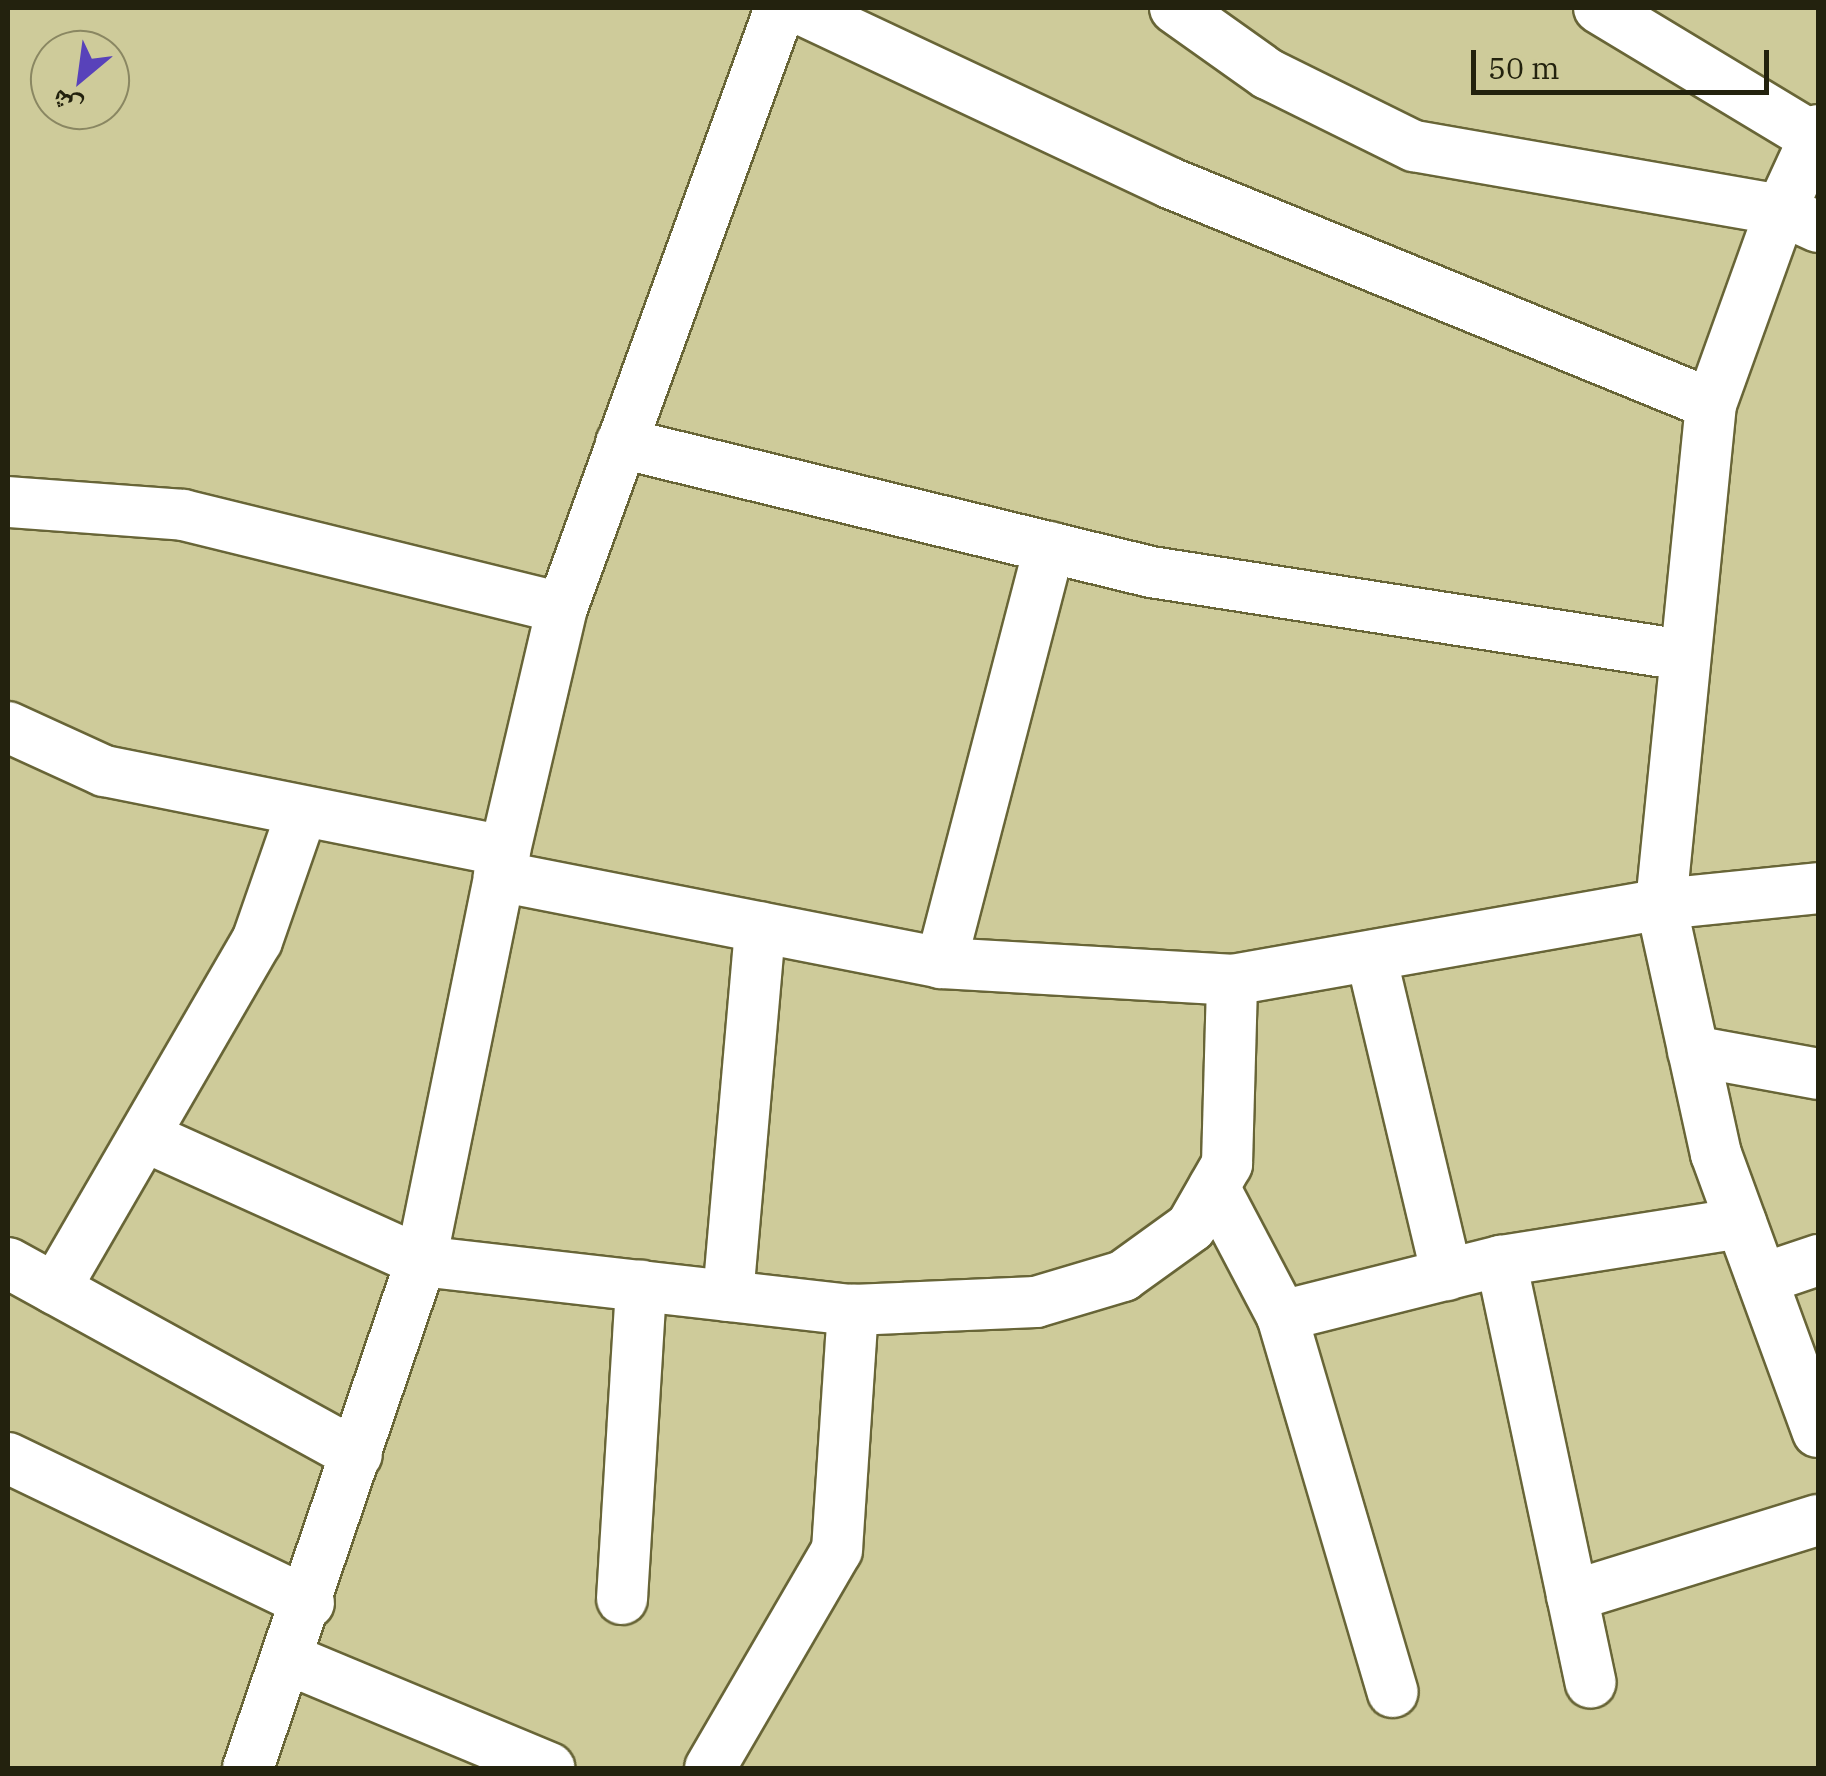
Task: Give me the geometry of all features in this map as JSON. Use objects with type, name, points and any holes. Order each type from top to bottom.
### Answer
[{"type":"street","points":[[248,1768],[290,1660],[421,1261],[502,864],[562,608],[780,8]]},
{"type":"street","points":[[798,8],[1170,183],[1711,404]]},
{"type":"street","points":[[1175,8],[1268,74],[1414,146],[1800,218]]},
{"type":"street","points":[[1600,8],[1816,134],[1800,218],[1711,404],[1661,904],[1716,1154],[1818,1432]]},
{"type":"street","points":[[621,443],[1151,572],[1683,656]]},
{"type":"street","points":[[8,502],[183,515],[562,608]]},
{"type":"street","points":[[941,963],[1048,547]]},
{"type":"street","points":[[8,727],[104,771],[760,927],[941,963],[1232,980],[1661,904],[1818,888]]},
{"type":"street","points":[[56,1289],[148,1138],[257,941],[301,815]]},
{"type":"street","points":[[728,1296],[760,927]]},
{"type":"street","points":[[1371,956],[1447,1275]]},
{"type":"street","points":[[148,1138],[421,1261],[853,1310],[1036,1302],[1123,1276],[1191,1227],[1227,1164],[1232,980]]},
{"type":"street","points":[[1694,1051],[1818,1074]]},
{"type":"street","points":[[1214,1187],[1282,1316],[1393,1692]]},
{"type":"street","points":[[1282,1316],[1501,1261],[1742,1222]]},
{"type":"street","points":[[1762,1280],[1818,1260]]},
{"type":"street","points":[[1501,1261],[1591,1683]]},
{"type":"street","points":[[8,1263],[357,1455]]},
{"type":"street","points":[[622,1600],[641,1286]]},
{"type":"street","points":[[710,1768],[838,1550],[853,1310]]},
{"type":"street","points":[[8,1458],[309,1604]]},
{"type":"street","points":[[1572,1596],[1818,1520]]},
{"type":"street","points":[[290,1660],[549,1768]]}]
